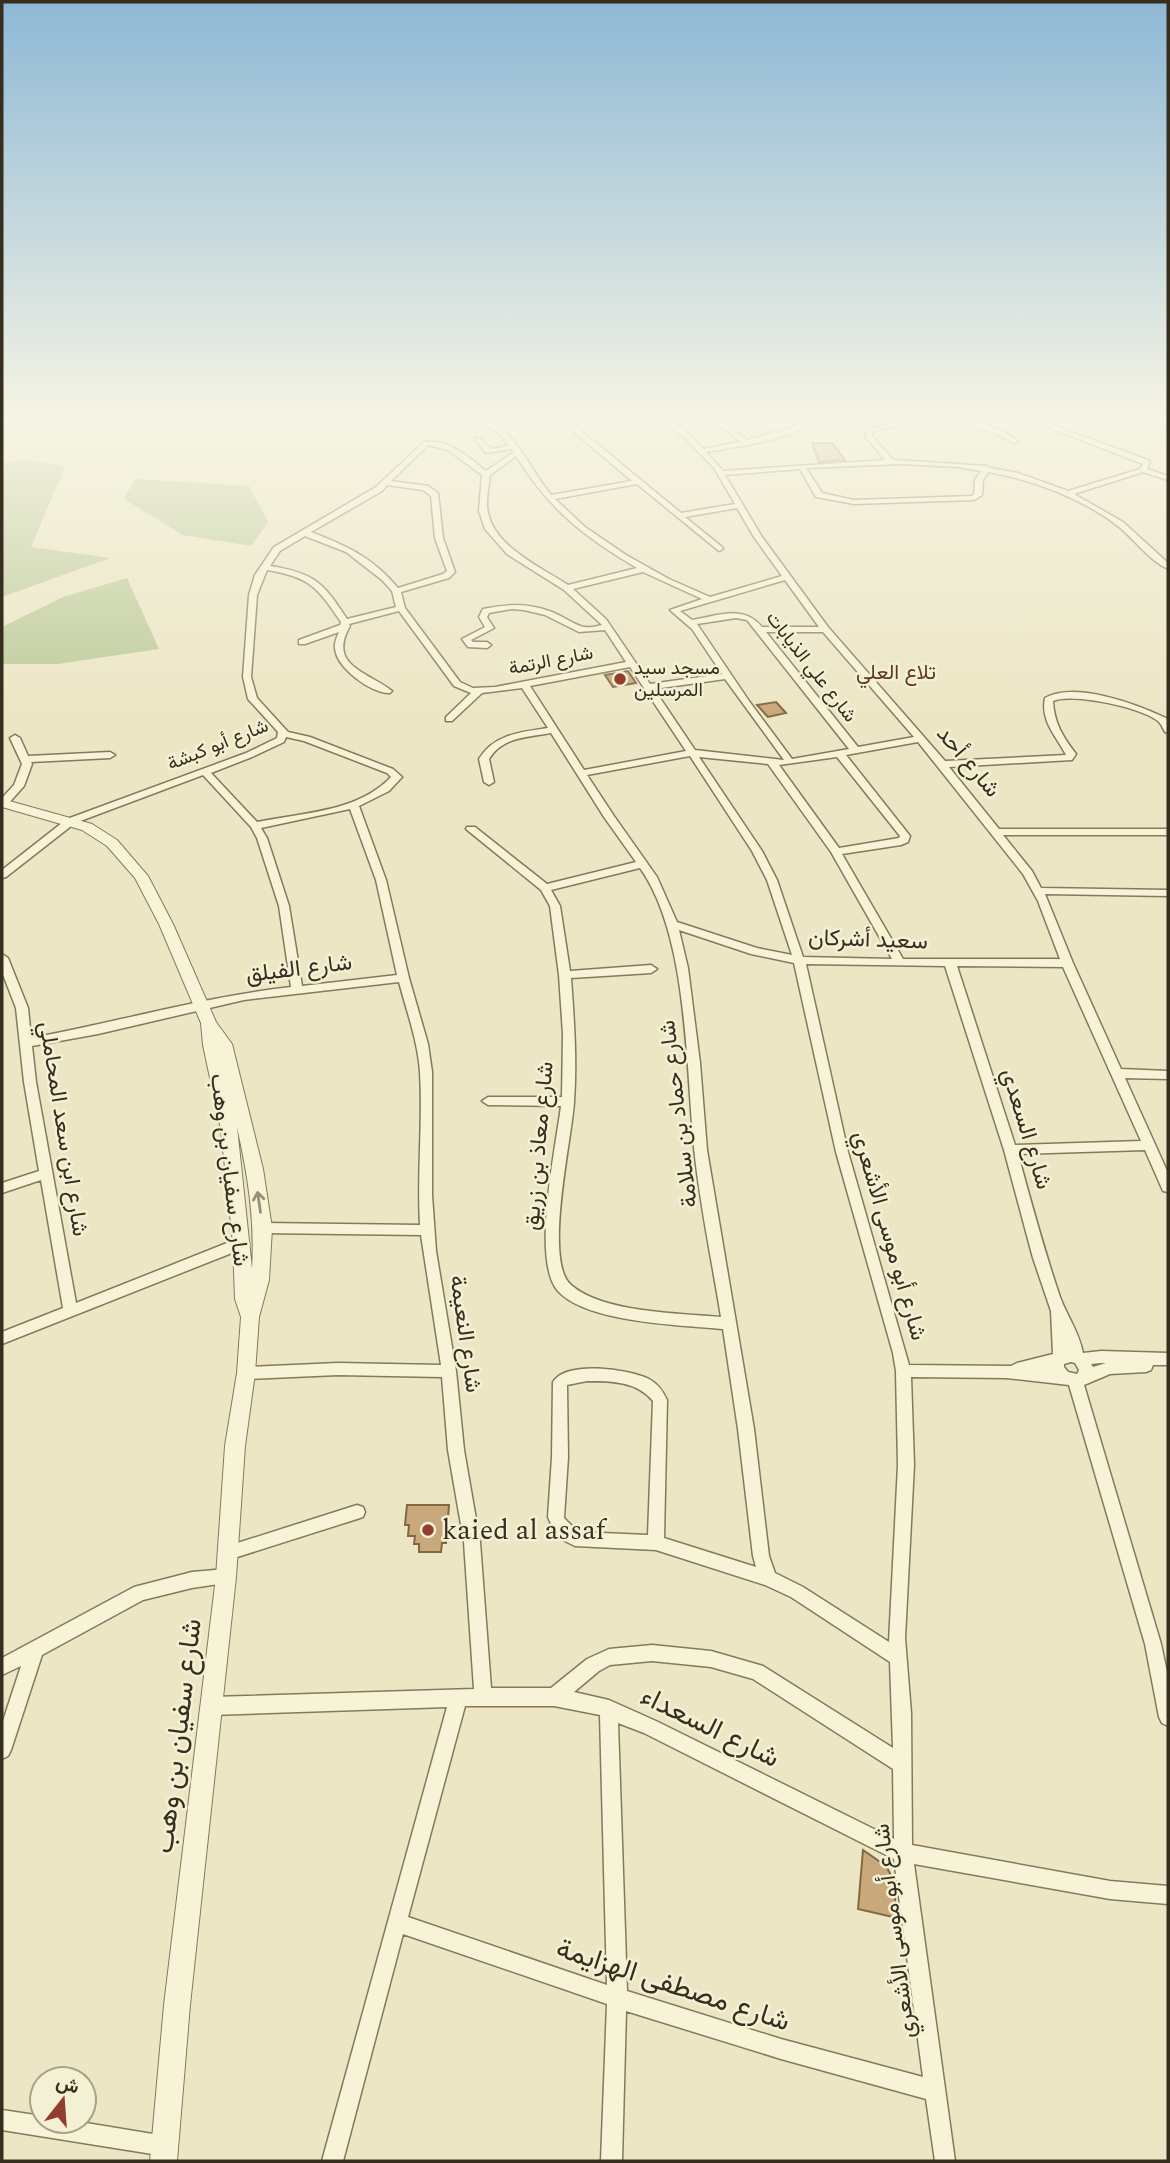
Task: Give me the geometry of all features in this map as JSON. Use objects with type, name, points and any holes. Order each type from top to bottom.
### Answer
[{"type":"street","name":"شارع أبو كبشة","points":[[2,874],[71,821],[281,740],[284,734],[253,699],[247,677],[253,595],[264,567],[277,549],[333,516]]},
{"type":"street","points":[[396,590],[446,576],[451,572],[439,538],[437,516]]},
{"type":"street","name":"شارع أبو موسى الأشعري","points":[[484,516],[492,533],[519,560],[567,588],[595,612],[607,627],[762,860],[782,902],[799,960],[842,1152],[904,1371],[906,1465],[897,1657],[902,1713],[903,1853],[945,2161]]},
{"type":"street","points":[[570,516],[645,569],[709,600]]},
{"type":"street","points":[[679,516],[719,550]]},
{"type":"street","name":"شارع أحد","points":[[746,516],[825,629],[921,739],[1014,852],[1038,891],[1067,963],[1119,1073],[1168,1187]]},
{"type":"street","points":[[1106,516],[1140,540],[1168,567]]},
{"type":"street","points":[[305,533],[360,557],[375,569],[396,590],[401,608],[457,684],[478,692]]},
{"type":"street","points":[[264,567],[316,581],[346,624],[339,650],[342,658],[363,679],[387,691]]},
{"type":"street","points":[[567,588],[645,569]]},
{"type":"street","points":[[787,577],[676,608],[675,611],[691,623],[790,762]]},
{"type":"street","points":[[487,645],[471,645],[466,639],[490,628],[483,617],[485,611],[512,605],[523,605],[560,617],[582,630],[607,627]]},
{"type":"street","points":[[302,642],[346,624],[401,608]]},
{"type":"street","name":"شارع علي الذيابات","points":[[691,623],[743,616],[750,618],[856,751]]},
{"type":"street","points":[[761,630],[825,629]]},
{"type":"street","name":"شارع الرتمة","points":[[478,692],[631,664]]},
{"type":"street","points":[[649,687],[728,676]]},
{"type":"street","name":"شارع حماد بن سلامة","points":[[524,684],[656,884],[672,924],[682,968],[701,1150],[730,1324],[761,1556],[768,1578]]},
{"type":"street","points":[[449,719],[478,692]]},
{"type":"street","points":[[942,764],[1069,758],[1071,754],[1048,718],[1048,700],[1057,695],[1072,694],[1130,705],[1163,720],[1168,730]]},
{"type":"street","points":[[489,782],[484,759],[494,745],[511,738],[554,730]]},
{"type":"street","points":[[255,826],[353,804],[381,792],[396,780],[396,775],[307,739],[284,734]]},
{"type":"street","points":[[2,803],[19,786],[25,775],[27,759],[15,738]]},
{"type":"street","points":[[581,773],[693,753],[772,763],[790,762],[921,739]]},
{"type":"street","points":[[836,852],[897,843],[904,840],[905,836],[840,754]]},
{"type":"street","points":[[27,759],[110,755]]},
{"type":"street","points":[[772,763],[836,852],[900,962]]},
{"type":"street","points":[[204,771],[255,826],[262,838],[283,901],[297,988]]},
{"type":"street","name":"شارع سفيان بن وهب","points":[[2,803],[71,821],[95,831],[112,843],[141,876],[166,924],[209,1023],[224,1044],[255,1169],[263,1228],[260,1280],[250,1317],[246,1373],[235,1446],[226,1577],[189,1896],[164,2154]]},
{"type":"street","name":"شارع النعيمة","points":[[353,804],[381,880],[403,978],[416,1016],[426,1072],[428,1230],[449,1371],[456,1450],[472,1542],[483,1697]]},
{"type":"street","name":"شارع معاذ بن زريق","points":[[471,829],[544,888],[555,906],[565,975],[569,1034],[568,1102],[551,1236],[555,1271],[562,1286],[572,1297],[600,1308],[730,1324]]},
{"type":"street","points":[[998,832],[1168,832]]},
{"type":"street","points":[[544,888],[643,863]]},
{"type":"street","points":[[1038,891],[1168,893]]},
{"type":"street","name":"سعيد أشركان","points":[[672,924],[755,951],[799,960],[1067,963]]},
{"type":"street","name":"شارع ابن سعد المحاملي","points":[[2,958],[22,1008],[30,1082],[70,1310]]},
{"type":"street","name":"شارع السعدي","points":[[950,963],[1010,1150],[1069,1358]]},
{"type":"street","points":[[565,975],[651,969]]},
{"type":"street","name":"شارع الفيلق","points":[[27,1044],[297,988],[403,978]]},
{"type":"street","name":"شارع سفيان بن وهب","points":[[209,1023],[229,1130],[242,1243],[244,1299],[250,1317]]},
{"type":"street","points":[[1119,1073],[1168,1075]]},
{"type":"street","points":[[488,1101],[568,1102]]},
{"type":"street","points":[[1010,1150],[1149,1145]]},
{"type":"street","points":[[2,1188],[46,1174]]},
{"type":"street","points":[[263,1228],[428,1230]]},
{"type":"street","points":[[2,1338],[242,1243]]},
{"type":"street","points":[[1006,1372],[1069,1358],[1101,1356],[1168,1359]]},
{"type":"street","points":[[1069,1358],[1056,1369],[1075,1378],[1153,1644],[1168,1717]]},
{"type":"street","points":[[1069,1358],[1086,1369],[1075,1378]]},
{"type":"street","points":[[904,1371],[1006,1372],[1075,1378],[1119,1367],[1168,1367]]},
{"type":"street","points":[[246,1373],[338,1369],[449,1371]]},
{"type":"street","points":[[656,1543],[660,1401],[649,1386],[623,1378],[570,1375],[564,1378],[559,1388],[560,1457],[556,1517],[559,1524],[575,1539],[656,1543],[768,1578],[797,1592],[897,1657]]},
{"type":"street","points":[[228,1553],[357,1512]]},
{"type":"street","points":[[2,1667],[140,1593],[192,1580],[226,1577]]},
{"type":"street","points":[[2,1750],[35,1650]]},
{"type":"street","points":[[554,1697],[585,1671],[609,1657],[652,1653],[711,1659],[738,1665],[768,1678],[901,1763]]},
{"type":"street","name":"شارع السعداء","points":[[212,1706],[554,1697],[608,1709],[650,1727],[903,1853],[1110,1890],[1168,1895]]},
{"type":"street","points":[[332,2161],[458,1699]]},
{"type":"street","points":[[608,1709],[617,1998],[611,2161]]},
{"type":"street","name":"شارع مصطفى الهزايمة","points":[[396,1922],[617,1998],[781,2049],[936,2091]]},
{"type":"street","points":[[2,2120],[164,2154]]},
{"type":"green space","points":[[2,516],[44,516],[31,547],[110,558],[2,597]]},
{"type":"green space","points":[[152,516],[265,516],[268,522],[251,546],[183,535]]},
{"type":"green space","points":[[127,578],[159,649],[57,664],[2,664],[2,627],[63,597]]},
{"type":"building","name":"مسجد سيد المرسلين","points":[[628,671],[636,683],[613,687],[605,675]]},
{"type":"building","points":[[776,702],[786,713],[768,717],[757,705]]},
{"type":"building","name":"kaied al assaf","points":[[407,1505],[449,1505],[446,1543],[442,1543],[441,1552],[419,1552],[419,1544],[414,1544],[415,1536],[408,1536],[409,1525],[405,1525]]},
{"type":"building","points":[[863,1850],[886,1866],[893,1879],[897,1918],[858,1909]]},
{"type":"place","name":"مسجد سيد المرسلين","points":[[620,679]]},
{"type":"place","name":"kaied al assaf","points":[[428,1530]]},
{"type":"district","name":"تلاع العلي","points":[[896,673]]}]
